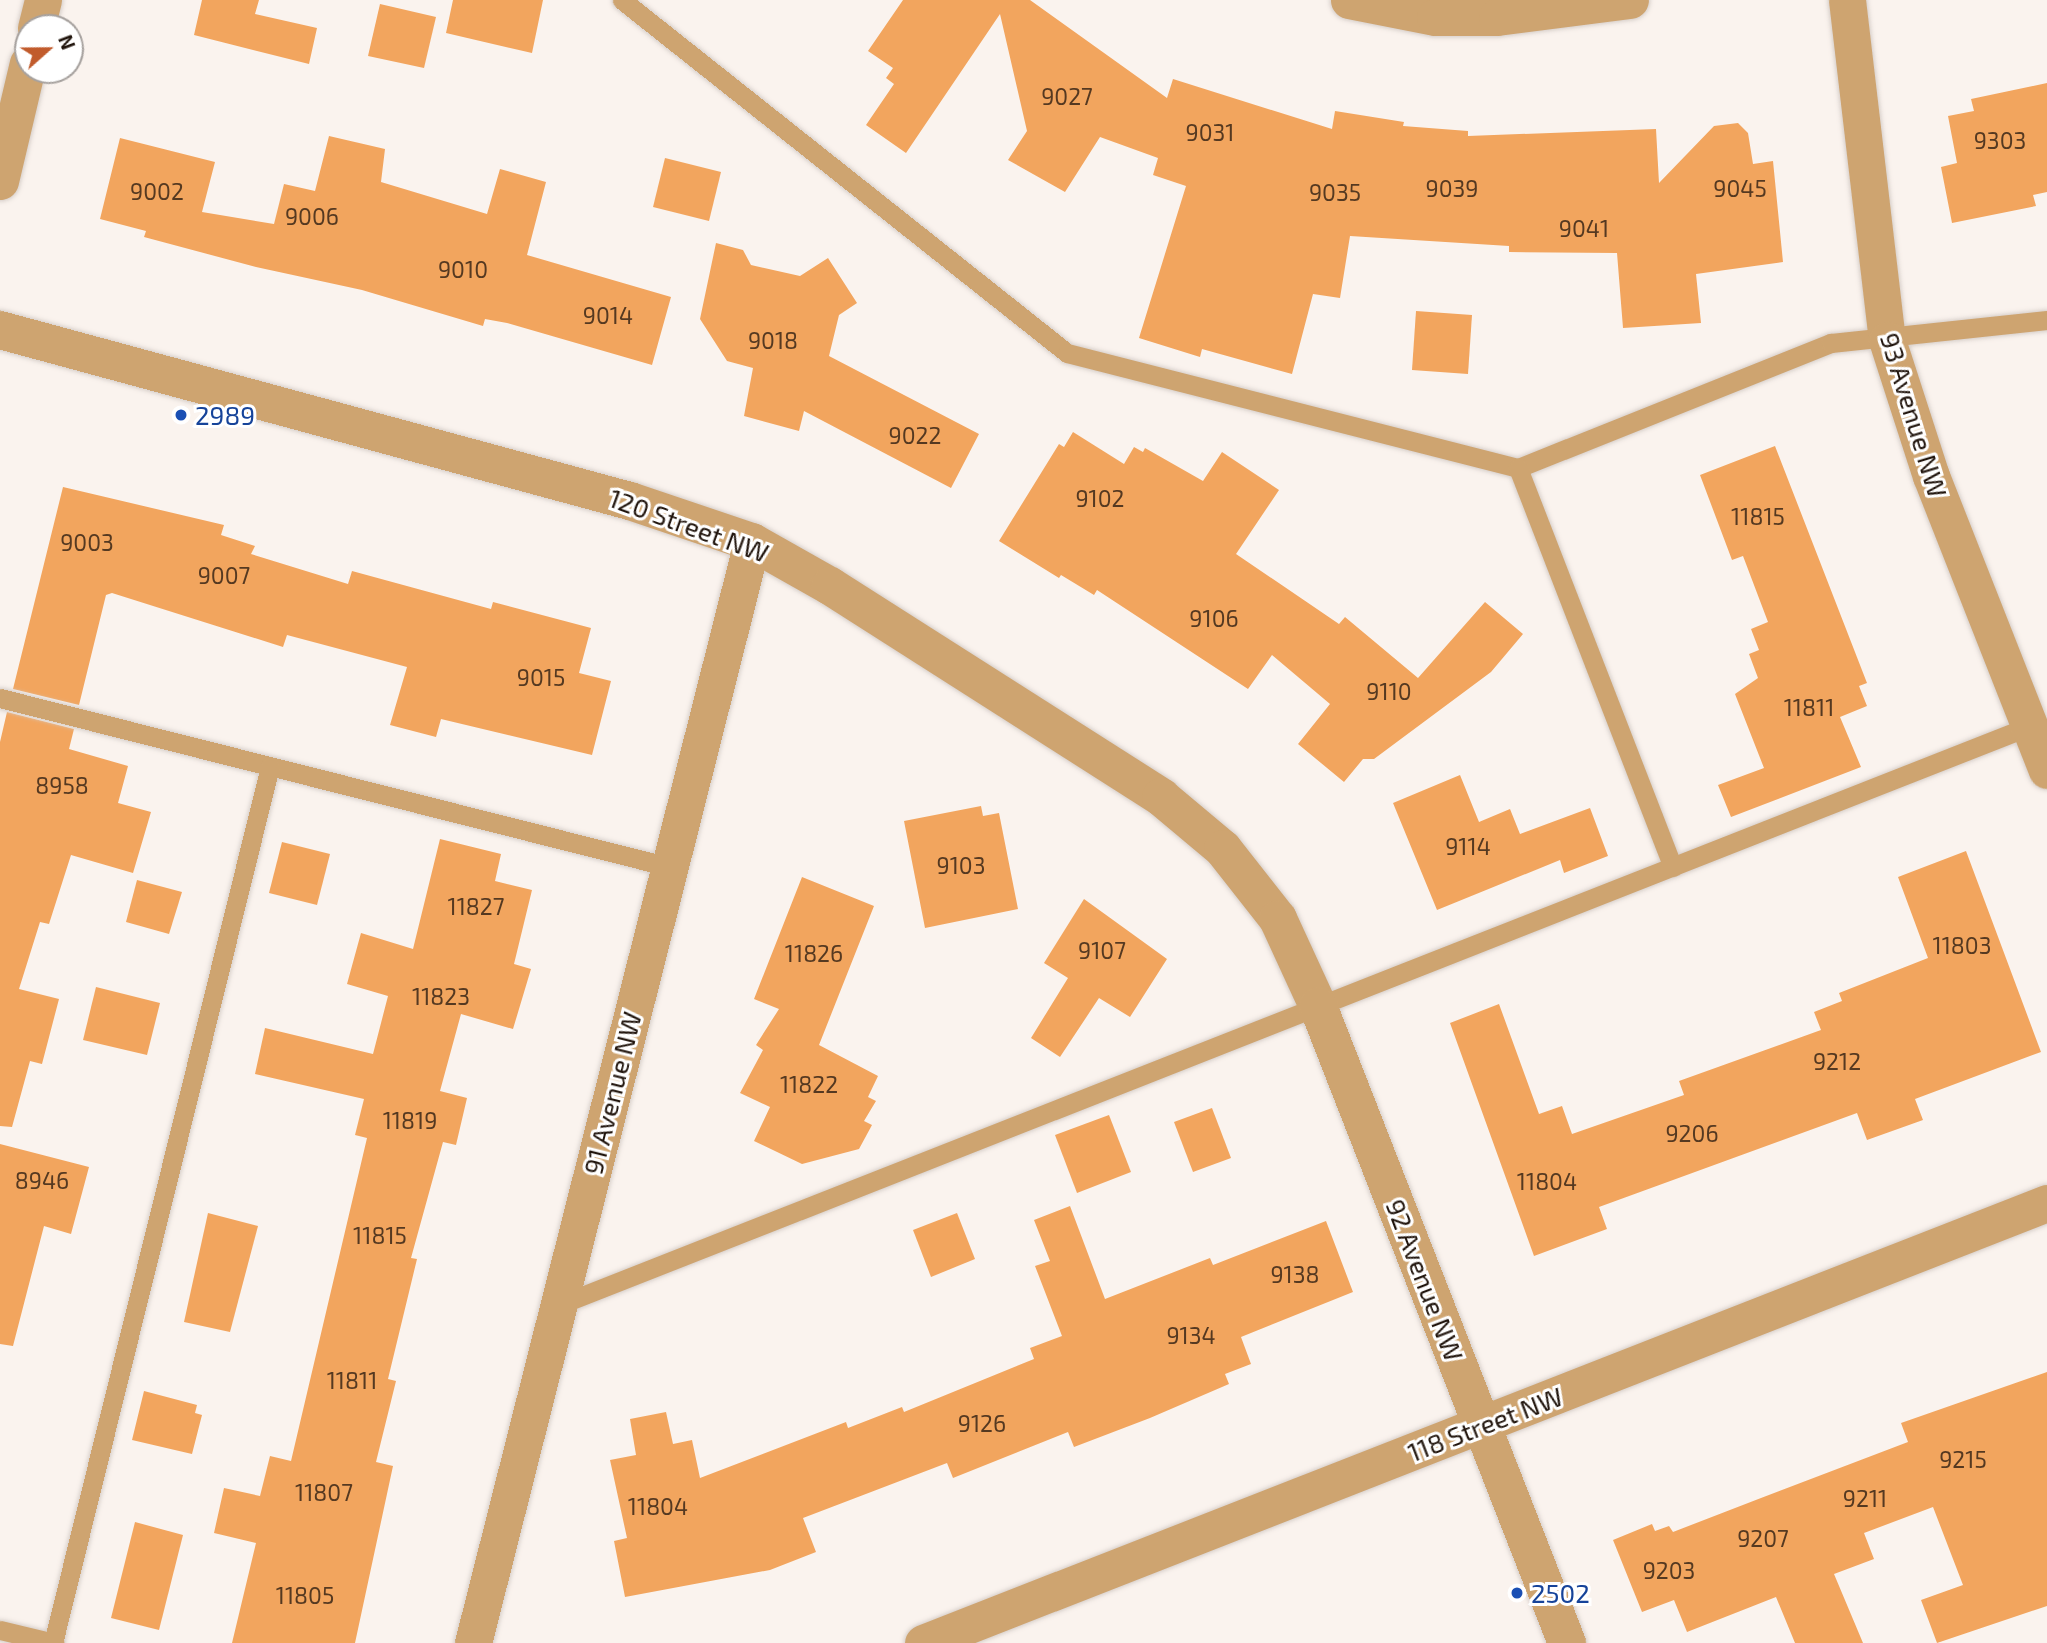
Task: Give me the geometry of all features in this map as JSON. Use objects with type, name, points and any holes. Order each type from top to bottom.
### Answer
[{"type":"street","points":[[1349,0],[1435,17],[1497,17],[1630,0]]},
{"type":"street","name":"93 Avenue NW","points":[[1847,0],[1887,340],[1931,476],[2047,770]]},
{"type":"street","points":[[0,181],[23,84]]},
{"type":"street","name":"120 Street NW","points":[[0,330],[630,501],[751,542],[830,586],[1161,797],[1223,849],[1278,919]]},
{"type":"street","name":"91 Avenue NW","points":[[473,1643],[751,542]]},
{"type":"street","name":"92 Avenue NW","points":[[1278,919],[1318,1006],[1567,1643]]},
{"type":"street","name":"118 Street NW","points":[[923,1643],[2047,1203]]},
{"type":"lane","points":[[622,0],[1067,354],[1518,468],[1831,343],[1887,340],[2047,320]]},
{"type":"lane","points":[[1518,468],[1672,867]]},
{"type":"lane","points":[[0,698],[670,867]]},
{"type":"lane","points":[[559,1305],[2029,726]]},
{"type":"lane","points":[[0,1630],[53,1643],[270,766]]},
{"type":"building","points":[[202,0],[259,0],[255,14],[317,28],[309,64],[194,35]]},
{"type":"building","points":[[453,0],[543,0],[532,53],[446,33]]},
{"type":"building","points":[[903,0],[1030,0],[1167,98],[1173,79],[1332,129],[1335,111],[1404,122],[1403,126],[1468,131],[1468,136],[1656,129],[1659,183],[1714,126],[1738,123],[1748,133],[1753,164],[1773,161],[1783,262],[1696,274],[1701,323],[1623,328],[1617,253],[1509,252],[1509,246],[1350,236],[1340,298],[1313,294],[1292,374],[1202,349],[1200,357],[1139,338],[1186,186],[1153,175],[1158,158],[1100,137],[1065,192],[1008,160],[1027,131],[1000,14],[906,153],[866,125],[894,84],[886,78],[893,68],[868,51]]},
{"type":"building","points":[[380,4],[436,17],[424,68],[368,56]]},
{"type":"building","points":[[2047,83],[2047,192],[2033,195],[2036,206],[1952,223],[1941,167],[1957,163],[1948,116],[1974,111],[1971,99]]},
{"type":"building","points":[[329,136],[385,149],[381,182],[487,214],[500,169],[546,182],[527,255],[671,297],[652,365],[507,323],[485,319],[483,326],[362,290],[256,267],[144,237],[146,231],[100,219],[120,138],[215,162],[202,212],[274,224],[284,184],[315,191]]},
{"type":"building","points":[[665,158],[721,172],[709,221],[653,207]]},
{"type":"building","points":[[716,243],[743,250],[751,265],[800,276],[828,258],[857,303],[839,315],[829,356],[979,434],[951,488],[804,411],[799,431],[744,416],[753,368],[727,361],[700,319]]},
{"type":"building","points":[[1416,311],[1472,315],[1468,374],[1412,370]]},
{"type":"building","points":[[1073,432],[1124,464],[1134,447],[1143,452],[1145,448],[1203,481],[1222,452],[1279,490],[1236,554],[1339,624],[1345,617],[1418,678],[1485,602],[1523,634],[1491,672],[1374,759],[1363,759],[1344,782],[1298,744],[1330,704],[1272,655],[1248,689],[1097,590],[1094,595],[1061,575],[1059,578],[999,541],[1059,444],[1064,447]]},
{"type":"building","points":[[1775,446],[1867,683],[1859,686],[1867,706],[1840,717],[1861,767],[1731,817],[1718,785],[1764,768],[1735,694],[1758,678],[1749,654],[1759,650],[1751,629],[1768,622],[1743,556],[1732,560],[1700,475]]},
{"type":"building","points":[[63,487],[224,525],[221,535],[255,546],[251,554],[348,584],[352,571],[491,609],[493,602],[591,628],[579,673],[611,681],[592,755],[441,719],[436,737],[390,725],[407,667],[287,635],[283,647],[112,593],[106,595],[79,705],[13,689]]},
{"type":"building","points":[[7,712],[74,729],[69,749],[128,766],[118,803],[151,812],[133,873],[71,855],[49,924],[40,922],[19,989],[59,999],[42,1064],[30,1061],[12,1127],[0,1126],[0,742]]},
{"type":"building","points":[[1460,775],[1479,822],[1510,809],[1520,834],[1590,808],[1608,856],[1564,873],[1560,860],[1437,910],[1393,803]]},
{"type":"building","points":[[981,806],[983,816],[999,813],[1018,909],[925,928],[904,821]]},
{"type":"building","points":[[440,839],[501,854],[495,881],[532,890],[514,964],[531,969],[513,1029],[461,1014],[440,1091],[467,1098],[456,1145],[443,1142],[411,1258],[417,1259],[388,1379],[396,1381],[376,1462],[393,1466],[355,1643],[232,1643],[256,1543],[214,1533],[224,1488],[260,1496],[270,1456],[291,1461],[367,1138],[355,1135],[364,1099],[255,1074],[265,1028],[373,1054],[388,996],[347,984],[361,933],[413,949]]},
{"type":"building","points":[[282,842],[330,854],[317,905],[269,893]]},
{"type":"building","points":[[1966,851],[2041,1052],[1915,1099],[1923,1120],[1867,1140],[1857,1113],[1599,1207],[1607,1229],[1534,1256],[1450,1023],[1499,1004],[1539,1114],[1562,1106],[1572,1134],[1684,1095],[1679,1081],[1821,1030],[1814,1012],[1842,1001],[1839,993],[1928,958],[1898,877]]},
{"type":"building","points":[[802,877],[874,906],[819,1045],[878,1076],[868,1097],[876,1101],[864,1121],[872,1125],[859,1149],[802,1164],[754,1141],[770,1107],[740,1093],[763,1050],[756,1045],[779,1009],[754,999]]},
{"type":"building","points":[[137,880],[182,892],[169,934],[126,922]]},
{"type":"building","points":[[1084,899],[1167,959],[1130,1017],[1099,998],[1060,1057],[1031,1038],[1068,978],[1044,963]]},
{"type":"building","points":[[96,987],[160,1003],[147,1055],[83,1040]]},
{"type":"building","points":[[1212,1108],[1231,1158],[1193,1172],[1174,1122]]},
{"type":"building","points":[[1109,1115],[1131,1172],[1077,1193],[1055,1135]]},
{"type":"building","points":[[0,1144],[89,1167],[71,1234],[44,1226],[13,1346],[0,1344]]},
{"type":"building","points":[[1070,1206],[1105,1299],[1210,1258],[1213,1265],[1326,1221],[1353,1292],[1241,1337],[1251,1364],[1225,1374],[1229,1384],[1150,1418],[1074,1447],[1068,1432],[953,1478],[947,1463],[803,1518],[816,1552],[770,1570],[625,1597],[614,1541],[627,1538],[610,1460],[636,1455],[630,1419],[666,1412],[673,1444],[692,1440],[700,1478],[846,1422],[848,1428],[902,1407],[904,1412],[1034,1359],[1030,1348],[1062,1336],[1035,1266],[1050,1261],[1034,1220]]},
{"type":"building","points":[[208,1213],[258,1226],[230,1332],[184,1322]]},
{"type":"building","points":[[957,1213],[975,1259],[931,1277],[913,1230]]},
{"type":"building","points":[[2047,1372],[2047,1606],[1937,1643],[1921,1600],[1963,1585],[1933,1507],[1864,1533],[1874,1559],[1834,1574],[1863,1643],[1795,1643],[1776,1597],[1687,1632],[1674,1600],[1642,1612],[1613,1540],[1652,1524],[1655,1531],[1669,1526],[1673,1532],[1908,1442],[1901,1423]]},
{"type":"building","points":[[144,1391],[197,1405],[195,1413],[202,1415],[192,1454],[132,1440]]},
{"type":"building","points":[[135,1522],[183,1535],[159,1630],[111,1618]]},
{"type":"place","name":"2989","points":[[181,415]]},
{"type":"place","name":"2502","points":[[1517,1593]]}]
